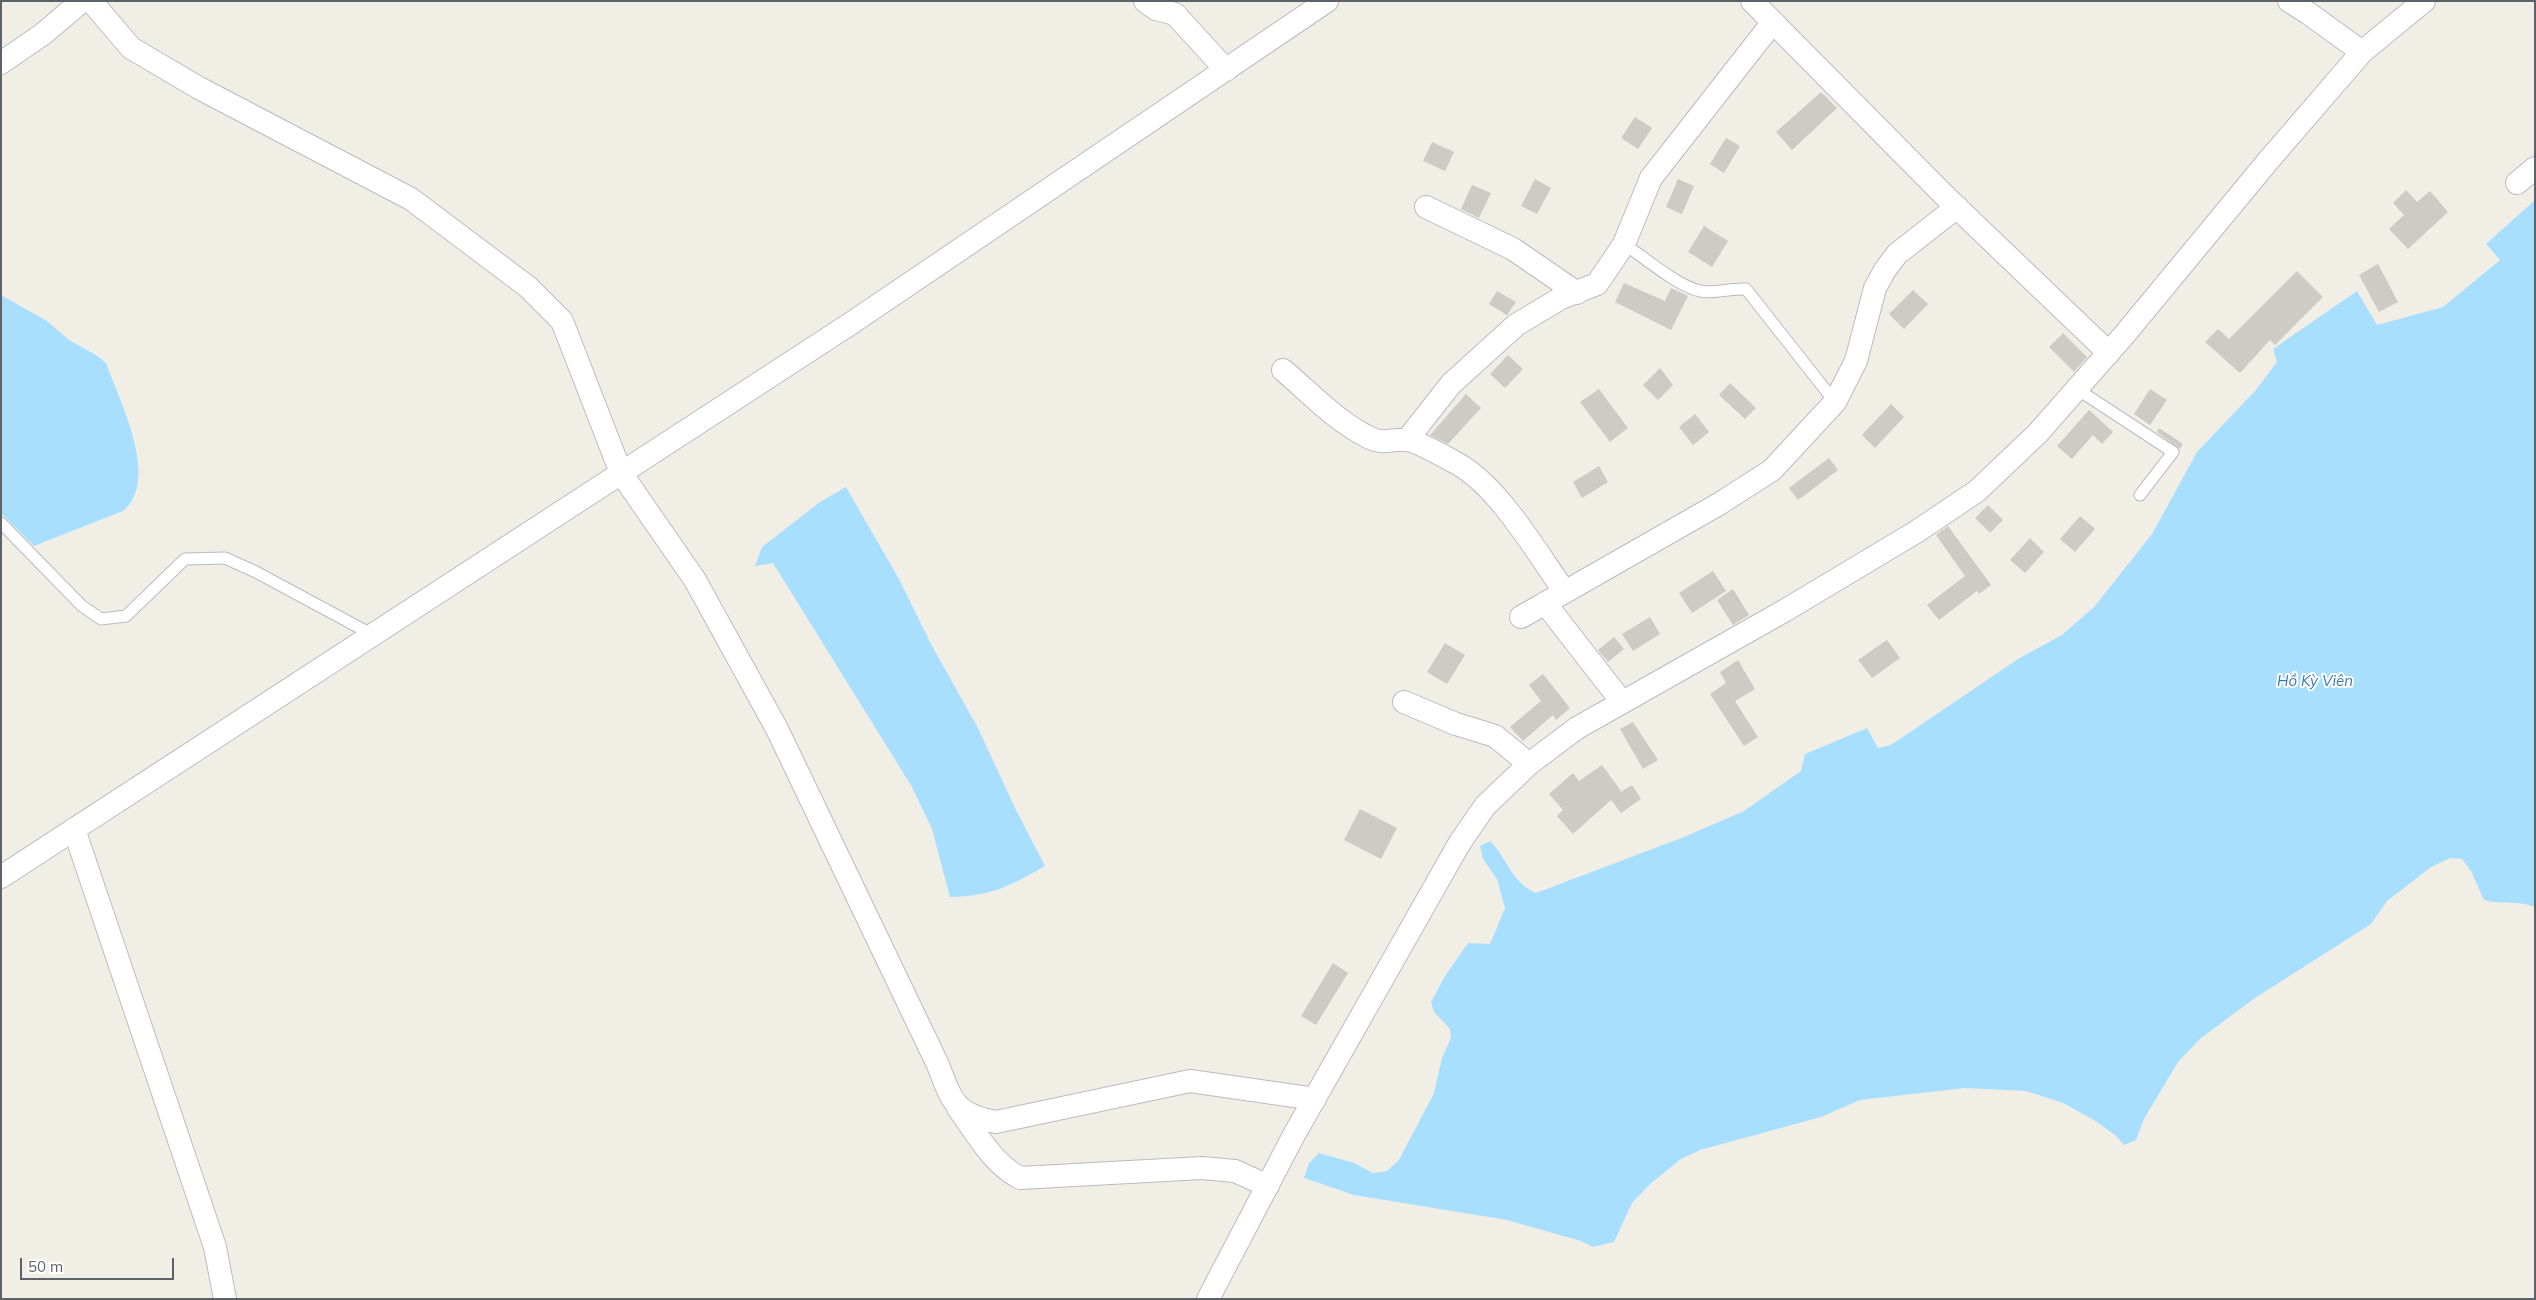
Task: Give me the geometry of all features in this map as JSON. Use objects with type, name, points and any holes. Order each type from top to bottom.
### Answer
[{"type":"street","points":[[1,63],[43,34],[82,1]]},
{"type":"street","points":[[90,1],[131,48],[199,88],[411,199],[528,287],[562,321],[621,473],[695,580],[777,728],[938,1065],[951,1098],[1006,1171],[1020,1178],[1202,1168],[1235,1171],[1268,1186]]},
{"type":"street","points":[[1,877],[858,318],[1327,1]]},
{"type":"street","points":[[1752,1],[1957,208],[2109,352]]},
{"type":"street","points":[[2289,1],[2362,52]]},
{"type":"street","points":[[1208,1299],[1315,1099],[1458,844],[1485,806],[1529,764],[1576,728],[1801,601],[1916,532],[1977,491],[2038,433],[2077,389],[2362,52],[2424,1]]},
{"type":"street","points":[[1156,4],[1175,14],[1226,70]]},
{"type":"street","points":[[1407,440],[1451,384],[1516,326],[1561,298],[1597,284],[1624,244],[1651,178],[1774,22]]},
{"type":"street","points":[[2517,183],[2535,168]]},
{"type":"street","points":[[1426,207],[1514,249],[1577,293]]},
{"type":"street","points":[[1520,617],[1719,504],[1772,470],[1835,402],[1856,361],[1875,288],[1885,270],[1897,254],[1957,208]]},
{"type":"street","points":[[1283,370],[1350,426],[1369,437],[1381,442],[1407,440],[1459,464],[1481,481],[1514,520],[1565,592]]},
{"type":"street","points":[[1545,603],[1622,702]]},
{"type":"street","points":[[1404,702],[1456,724],[1495,736],[1529,764]]},
{"type":"street","points":[[74,829],[215,1247],[225,1299]]},
{"type":"street","points":[[958,1108],[972,1115],[996,1122],[1190,1081],[1315,1099]]},
{"type":"lane","points":[[1624,244],[1680,282],[1699,291],[1725,292],[1734,288],[1746,289],[1835,402]]},
{"type":"lane","points":[[2077,389],[2173,452],[2140,495]]},
{"type":"lane","points":[[1,523],[82,606],[101,619],[126,616],[185,559],[226,558],[256,572],[373,635]]},
{"type":"water","name":"Hồ Kỳ Viên","points":[[2535,200],[2535,907],[2484,900],[2471,871],[2462,859],[2450,858],[2431,867],[2387,901],[2371,924],[2255,998],[2201,1038],[2178,1062],[2144,1119],[2136,1140],[2124,1145],[2115,1135],[2094,1120],[2063,1103],[2026,1091],[1965,1088],[1860,1100],[1821,1117],[1700,1150],[1681,1159],[1650,1184],[1632,1203],[1614,1242],[1593,1247],[1581,1241],[1507,1220],[1354,1195],[1304,1178],[1309,1163],[1319,1153],[1354,1163],[1373,1173],[1387,1171],[1399,1160],[1434,1093],[1442,1058],[1451,1038],[1450,1029],[1434,1012],[1431,1002],[1445,976],[1468,943],[1490,944],[1505,908],[1497,879],[1483,859],[1480,846],[1490,841],[1515,877],[1528,889],[1536,893],[1684,837],[1744,811],[1801,771],[1805,754],[1867,728],[1878,748],[1891,745],[2018,659],[2062,635],[2094,607],[2152,534],[2197,452],[2255,391],[2277,362],[2273,349],[2357,291],[2377,325],[2443,307],[2500,260],[2486,244]]},
{"type":"water","points":[[1,295],[47,321],[69,340],[96,355],[106,363],[134,439],[138,460],[138,480],[134,497],[123,511],[34,546],[1,513]]},
{"type":"water","points":[[846,487],[899,579],[932,646],[978,728],[1015,808],[1045,866],[1000,889],[978,895],[950,897],[932,829],[912,787],[773,563],[755,566],[762,547],[820,502]]},
{"type":"building","points":[[1821,92],[1837,108],[1792,150],[1776,132]]},
{"type":"building","points":[[1635,117],[1652,128],[1638,149],[1621,138]]},
{"type":"building","points":[[1726,138],[1740,146],[1724,173],[1710,164]]},
{"type":"building","points":[[1432,142],[1454,152],[1445,171],[1423,161]]},
{"type":"building","points":[[1535,179],[1551,188],[1537,214],[1521,206]]},
{"type":"building","points":[[1678,179],[1694,186],[1682,214],[1666,207]]},
{"type":"building","points":[[1472,185],[1491,193],[1479,218],[1461,209]]},
{"type":"building","points":[[2406,190],[2417,202],[2430,191],[2448,212],[2408,249],[2389,229],[2404,215],[2393,203]]},
{"type":"building","points":[[1704,226],[1728,241],[1712,267],[1688,252]]},
{"type":"building","points":[[2378,264],[2398,302],[2379,312],[2359,275]]},
{"type":"building","points":[[2297,271],[2323,297],[2275,345],[2270,340],[2240,373],[2205,342],[2218,329],[2229,339]]},
{"type":"building","points":[[1624,283],[1665,301],[1671,288],[1688,296],[1671,330],[1615,302]]},
{"type":"building","points":[[1913,290],[1928,304],[1904,329],[1889,314]]},
{"type":"building","points":[[1497,291],[1516,302],[1507,315],[1489,304]]},
{"type":"building","points":[[2063,333],[2087,357],[2074,372],[2049,347]]},
{"type":"building","points":[[1508,355],[1523,369],[1505,388],[1490,374]]},
{"type":"building","points":[[1660,368],[1673,385],[1658,400],[1643,385]]},
{"type":"building","points":[[1730,383],[1756,408],[1745,419],[1719,395]]},
{"type":"building","points":[[1599,389],[1628,428],[1610,442],[1580,402]]},
{"type":"building","points":[[2150,389],[2167,400],[2150,425],[2134,414]]},
{"type":"building","points":[[1466,394],[1481,408],[1448,444],[1430,435]]},
{"type":"building","points":[[1891,404],[1904,417],[1875,448],[1862,435]]},
{"type":"building","points":[[2089,410],[2113,432],[2102,444],[2093,435],[2072,459],[2057,446]]},
{"type":"building","points":[[1695,414],[1709,432],[1693,445],[1679,427]]},
{"type":"building","points":[[2159,428],[2183,444],[2180,449],[2157,432]]},
{"type":"building","points":[[1829,458],[1838,470],[1798,500],[1789,488]]},
{"type":"building","points":[[1599,466],[1608,482],[1582,498],[1573,482]]},
{"type":"building","points":[[1988,505],[2003,520],[1990,533],[1975,518]]},
{"type":"building","points":[[2080,516],[2095,529],[2075,552],[2060,539]]},
{"type":"building","points":[[1948,526],[1991,585],[1979,594],[1977,591],[1939,620],[1927,605],[1965,576],[1936,535]]},
{"type":"building","points":[[2030,538],[2044,552],[2025,573],[2010,560]]},
{"type":"building","points":[[1713,571],[1726,591],[1692,613],[1679,593]]},
{"type":"building","points":[[1733,589],[1749,615],[1733,625],[1717,600]]},
{"type":"building","points":[[1650,617],[1660,634],[1633,651],[1622,634]]},
{"type":"building","points":[[1614,637],[1624,649],[1608,662],[1598,650]]},
{"type":"building","points":[[1887,640],[1900,658],[1872,678],[1858,660]]},
{"type":"building","points":[[1445,643],[1465,655],[1447,684],[1427,672]]},
{"type":"building","points":[[1738,660],[1755,689],[1735,701],[1758,737],[1744,746],[1710,694],[1726,683],[1720,672]]},
{"type":"building","points":[[1543,674],[1570,708],[1556,720],[1553,715],[1523,741],[1510,727],[1541,701],[1529,685]]},
{"type":"building","points":[[1633,722],[1658,760],[1643,769],[1620,729]]},
{"type":"building","points":[[1602,765],[1621,791],[1619,793],[1632,785],[1641,799],[1621,813],[1611,800],[1573,834],[1557,816],[1563,810],[1549,794],[1573,773],[1579,781]]},
{"type":"building","points":[[1360,809],[1397,828],[1381,859],[1344,840]]},
{"type":"building","points":[[1333,963],[1348,973],[1316,1025],[1301,1016]]}]
